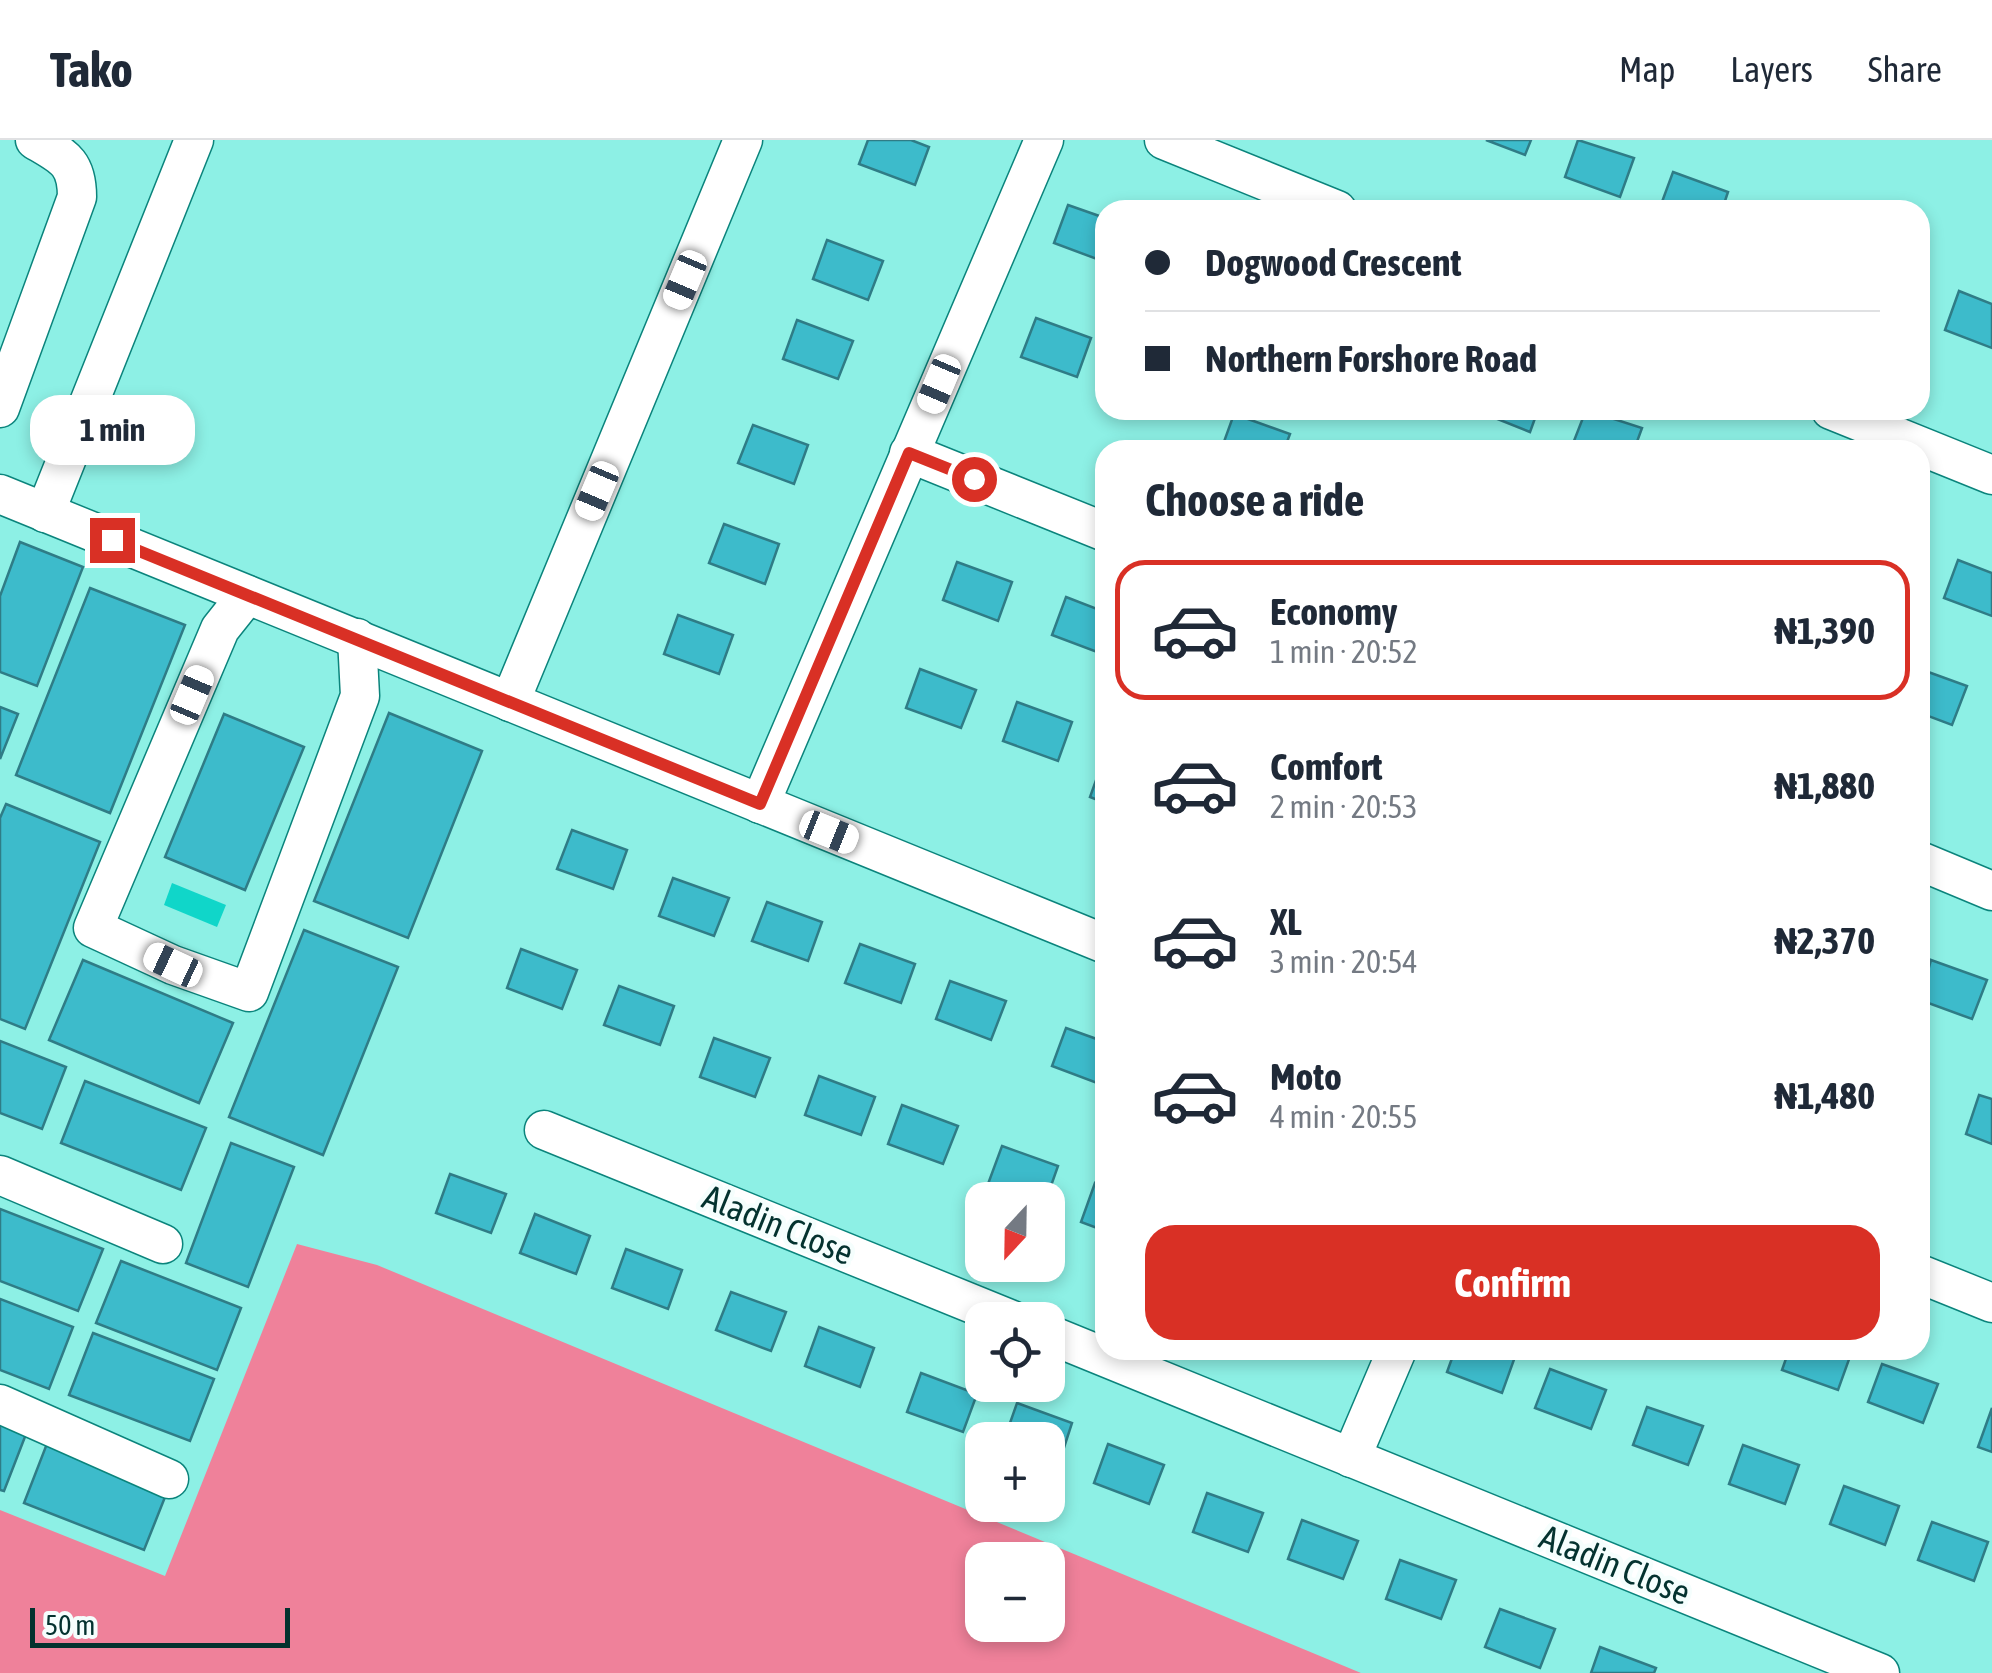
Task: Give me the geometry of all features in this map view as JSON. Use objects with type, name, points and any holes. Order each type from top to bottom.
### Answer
[{"type":"street","points":[[0,408],[77,197],[77,174],[64,158],[36,140]]},
{"type":"street","points":[[46,513],[194,140]]},
{"type":"street","points":[[510,702],[744,140]]},
{"type":"street","points":[[760,804],[1044,140]]},
{"type":"street","points":[[1164,140],[1312,200]]},
{"type":"street","points":[[1856,420],[1905,440]]},
{"type":"street","points":[[1930,450],[1992,475]]},
{"type":"street","points":[[909,453],[1095,528]]},
{"type":"street","points":[[0,494],[1095,940]]},
{"type":"street","points":[[246,595],[220,629],[92,928],[173,965],[250,992],[360,696],[357,638]]},
{"type":"street","points":[[1930,866],[1992,890]]},
{"type":"street","name":"Aladin Close","points":[[544,1130],[968,1302]]},
{"type":"street","points":[[0,1175],[163,1244]]},
{"type":"street","points":[[1930,1278],[1992,1304]]},
{"type":"street","name":"Aladin Close","points":[[1065,1341],[1095,1353]]},
{"type":"street","name":"Aladin Close","points":[[1112,1360],[1880,1673]]},
{"type":"street","points":[[1351,1458],[1393,1360]]},
{"type":"street","points":[[0,1404],[169,1479]]},
{"type":"shaded area","points":[[297,1244],[377,1265],[965,1509],[965,1522],[997,1522],[1045,1542],[965,1542],[965,1642],[1065,1642],[1065,1550],[1361,1673],[0,1673],[0,1510],[165,1576]]},
{"type":"water","points":[[172,883],[226,905],[217,927],[164,905]]},
{"type":"building","points":[[868,140],[911,140],[929,147],[915,185],[859,164]]},
{"type":"building","points":[[1486,140],[1531,140],[1525,155]]},
{"type":"building","points":[[1578,140],[1634,158],[1620,197],[1565,177]]},
{"type":"building","points":[[1673,172],[1728,192],[1725,200],[1663,200]]},
{"type":"building","points":[[1068,205],[1095,214],[1095,258],[1054,243]]},
{"type":"building","points":[[827,240],[883,261],[868,300],[813,279]]},
{"type":"building","points":[[1959,291],[1992,304],[1992,348],[1945,330]]},
{"type":"building","points":[[1036,318],[1091,338],[1077,377],[1021,357]]},
{"type":"building","points":[[797,320],[853,341],[838,379],[783,359]]},
{"type":"building","points":[[1232,420],[1251,420],[1290,434],[1288,440],[1225,440]]},
{"type":"building","points":[[1500,420],[1534,420],[1530,432]]},
{"type":"building","points":[[1582,420],[1617,420],[1642,428],[1638,440],[1574,440]]},
{"type":"building","points":[[753,425],[808,445],[794,484],[738,463]]},
{"type":"building","points":[[724,524],[779,544],[765,584],[709,563]]},
{"type":"building","points":[[20,542],[83,567],[37,686],[0,672],[0,596]]},
{"type":"building","points":[[1958,560],[1992,573],[1992,616],[1944,598]]},
{"type":"building","points":[[957,562],[1012,582],[998,621],[943,600]]},
{"type":"building","points":[[90,588],[185,625],[110,813],[16,775]]},
{"type":"building","points":[[1066,597],[1095,608],[1095,651],[1052,635]]},
{"type":"building","points":[[678,615],[733,635],[719,674],[664,654]]},
{"type":"building","points":[[920,669],[976,690],[961,728],[906,708]]},
{"type":"building","points":[[1930,673],[1967,686],[1952,725],[1930,717]]},
{"type":"building","points":[[1017,702],[1072,722],[1058,761],[1003,741]]},
{"type":"building","points":[[0,707],[18,714],[0,759]]},
{"type":"building","points":[[389,713],[482,751],[408,938],[314,901]]},
{"type":"building","points":[[224,714],[304,747],[245,890],[165,857]]},
{"type":"building","points":[[6,804],[100,842],[25,1029],[0,1019],[0,818]]},
{"type":"building","points":[[572,830],[627,850],[613,889],[557,869]]},
{"type":"building","points":[[673,878],[729,898],[714,936],[659,916]]},
{"type":"building","points":[[767,902],[822,922],[808,961],[752,941]]},
{"type":"building","points":[[304,930],[398,967],[323,1155],[229,1117]]},
{"type":"building","points":[[860,944],[915,964],[901,1003],[845,983]]},
{"type":"building","points":[[521,949],[577,970],[562,1009],[507,988]]},
{"type":"building","points":[[83,960],[233,1023],[199,1103],[49,1040]]},
{"type":"building","points":[[1931,960],[1987,980],[1972,1019],[1930,1004]]},
{"type":"building","points":[[950,981],[1006,1001],[991,1040],[936,1019]]},
{"type":"building","points":[[619,986],[674,1006],[660,1045],[604,1025]]},
{"type":"building","points":[[1066,1028],[1095,1038],[1095,1082],[1052,1066]]},
{"type":"building","points":[[714,1038],[770,1058],[755,1097],[700,1077]]},
{"type":"building","points":[[0,1041],[66,1067],[42,1129],[0,1113]]},
{"type":"building","points":[[819,1076],[875,1097],[861,1135],[805,1115]]},
{"type":"building","points":[[85,1081],[206,1128],[181,1190],[61,1143]]},
{"type":"building","points":[[1979,1095],[1992,1099],[1992,1144],[1966,1134]]},
{"type":"building","points":[[902,1105],[958,1126],[943,1164],[888,1144]]},
{"type":"building","points":[[231,1143],[294,1167],[248,1287],[186,1263]]},
{"type":"building","points":[[1002,1146],[1058,1166],[1052,1182],[989,1182]]},
{"type":"building","points":[[450,1174],[506,1194],[491,1233],[436,1213]]},
{"type":"building","points":[[1095,1183],[1095,1227],[1081,1222]]},
{"type":"building","points":[[0,1209],[103,1249],[78,1311],[0,1281]]},
{"type":"building","points":[[535,1214],[590,1236],[576,1274],[520,1253]]},
{"type":"building","points":[[626,1249],[682,1270],[668,1309],[612,1288]]},
{"type":"building","points":[[121,1261],[241,1308],[217,1370],[96,1323]]},
{"type":"building","points":[[731,1292],[786,1312],[771,1351],[716,1330]]},
{"type":"building","points":[[0,1299],[73,1327],[49,1389],[0,1370]]},
{"type":"building","points":[[819,1327],[874,1348],[860,1387],[805,1366]]},
{"type":"building","points":[[93,1333],[214,1379],[190,1441],[69,1395]]},
{"type":"building","points":[[1451,1360],[1514,1360],[1502,1393],[1447,1372]]},
{"type":"building","points":[[1786,1360],[1849,1360],[1838,1390],[1782,1370]]},
{"type":"building","points":[[1882,1364],[1938,1384],[1923,1423],[1868,1402]]},
{"type":"building","points":[[1550,1369],[1606,1390],[1591,1429],[1535,1408]]},
{"type":"building","points":[[921,1373],[965,1390],[965,1402],[974,1402],[963,1432],[907,1412]]},
{"type":"building","points":[[1017,1403],[1072,1423],[1065,1445],[1065,1422],[1010,1422]]},
{"type":"building","points":[[1647,1407],[1703,1426],[1688,1465],[1633,1445]]},
{"type":"building","points":[[1992,1408],[1992,1452],[1978,1447]]},
{"type":"building","points":[[0,1419],[28,1429],[4,1491],[0,1490]]},
{"type":"building","points":[[48,1441],[169,1487],[144,1550],[24,1503]]},
{"type":"building","points":[[1108,1444],[1164,1465],[1149,1504],[1094,1483]]},
{"type":"building","points":[[1743,1445],[1799,1465],[1785,1504],[1729,1484]]},
{"type":"building","points":[[1844,1486],[1899,1506],[1885,1545],[1830,1524]]},
{"type":"building","points":[[1207,1493],[1263,1513],[1248,1552],[1193,1532]]},
{"type":"building","points":[[1302,1520],[1358,1541],[1343,1579],[1288,1559]]},
{"type":"building","points":[[1932,1522],[1988,1542],[1974,1581],[1918,1560]]},
{"type":"building","points":[[1400,1560],[1456,1580],[1441,1619],[1386,1599]]},
{"type":"building","points":[[1500,1609],[1555,1629],[1540,1668],[1485,1647]]},
{"type":"building","points":[[1600,1647],[1656,1668],[1654,1673],[1591,1673]]},
{"type":"route","points":[[112,540],[760,804],[909,453],[974,479]]}]
